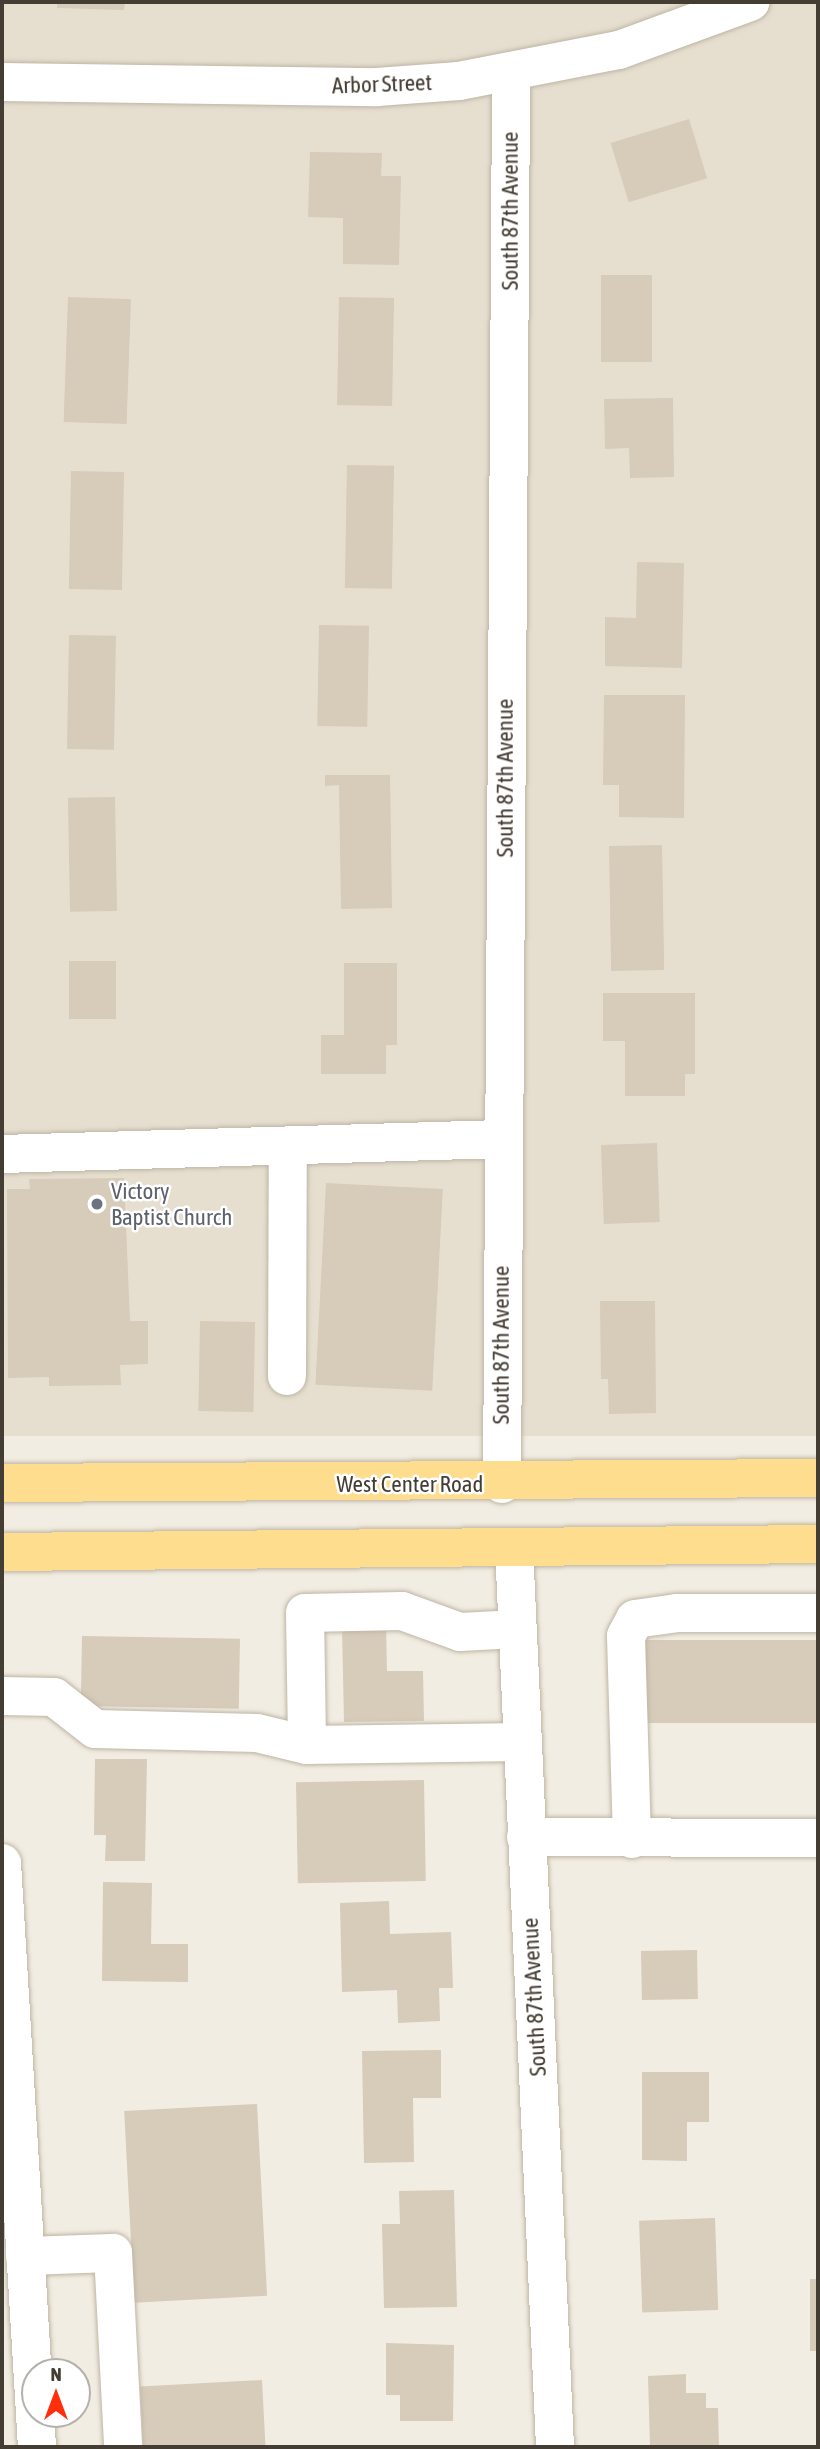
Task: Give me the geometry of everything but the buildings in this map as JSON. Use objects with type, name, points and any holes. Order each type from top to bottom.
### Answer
[{"type":"main road","name":"West Center Road","points":[[2,1483],[502,1484],[818,1478]]},
{"type":"main road","points":[[2,1552],[818,1544]]},
{"type":"street","name":"Arbor Street","points":[[2,82],[377,87],[511,72],[619,50],[750,2]]},
{"type":"street","name":"South 87th Avenue","points":[[502,1484],[502,1139],[511,72]]},
{"type":"street","points":[[2,1154],[502,1139]]},
{"type":"street","points":[[288,1146],[288,1376]]},
{"type":"street","name":"South 87th Avenue","points":[[514,1547],[555,2447]]},
{"type":"street","points":[[307,1745],[305,1613],[402,1611],[460,1632],[517,1629]]},
{"type":"street","points":[[632,1839],[626,1636],[647,1614],[818,1614]]},
{"type":"street","points":[[2,1696],[54,1698],[95,1729],[257,1733],[307,1745],[522,1742]]},
{"type":"street","points":[[526,1838],[818,1838]]},
{"type":"street","points":[[2,1863],[37,2447]]},
{"type":"street","points":[[25,2256],[113,2253],[123,2447]]},
{"type":"shaded area","points":[[2,2],[818,2],[818,1436],[2,1436]]},
{"type":"place","name":"Victory Baptist Church","points":[[97,1204]]}]
